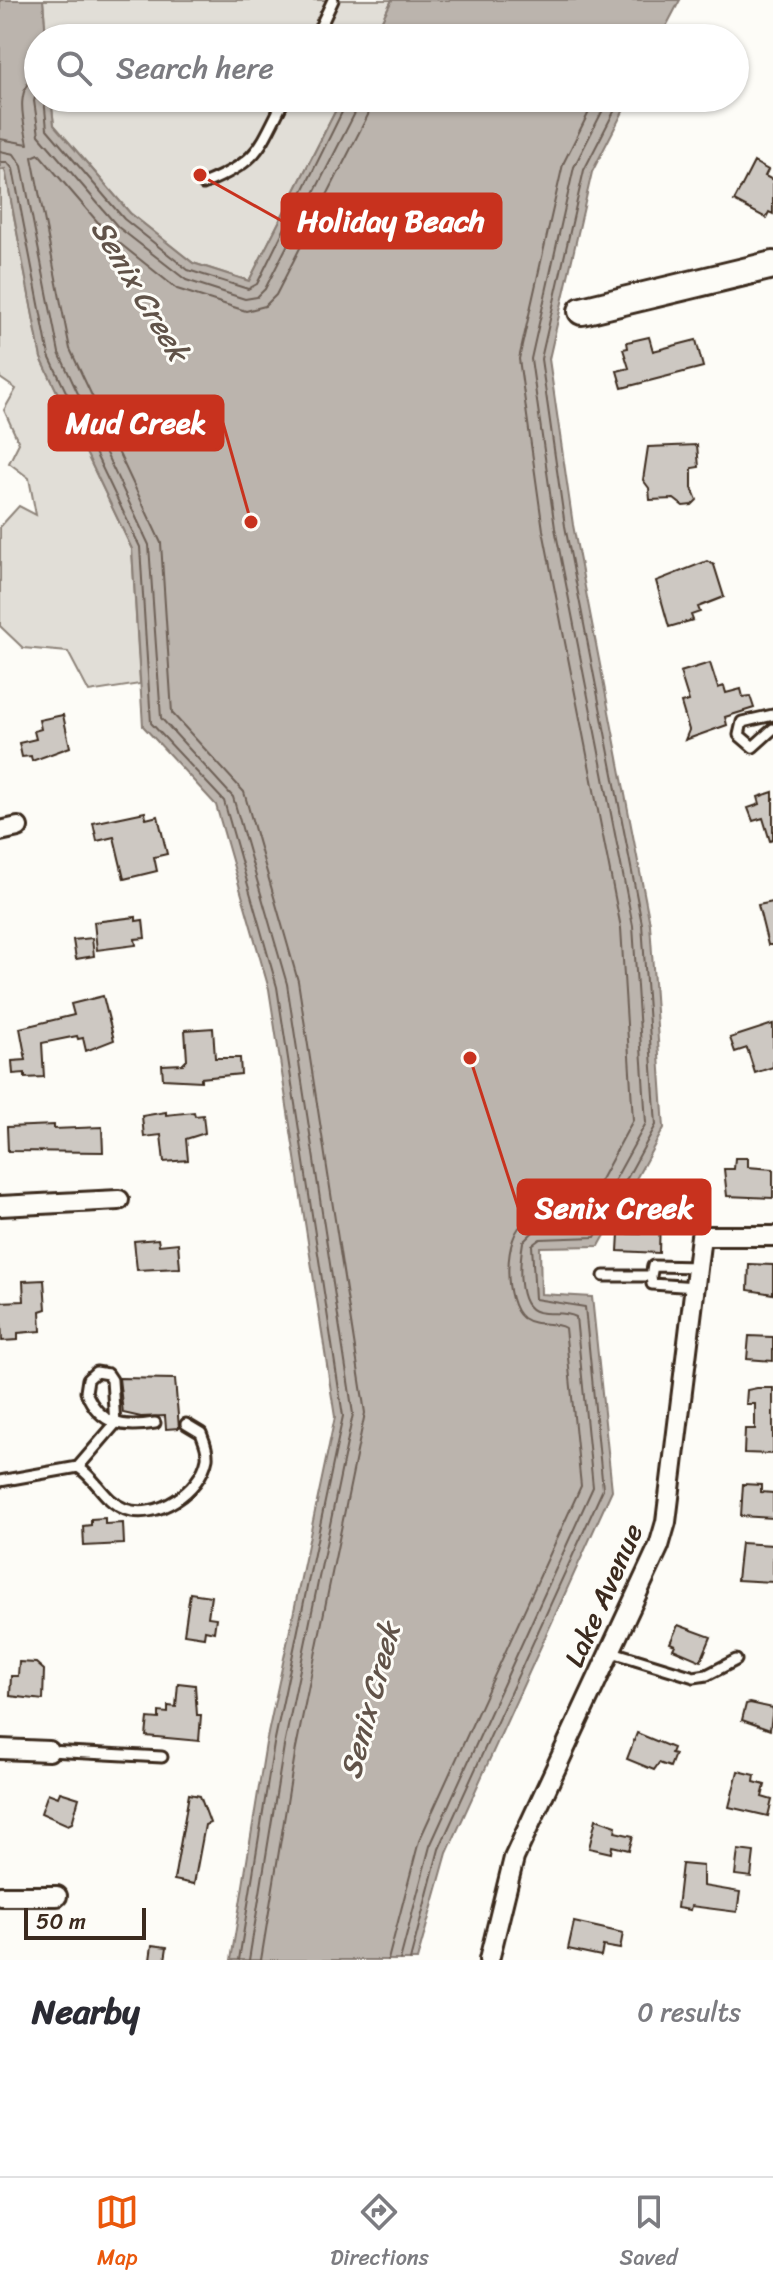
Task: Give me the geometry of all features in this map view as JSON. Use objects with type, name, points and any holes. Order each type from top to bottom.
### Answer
[{"type":"street","points":[[582,311],[773,265]]},
{"type":"street","points":[[0,1206],[119,1200]]},
{"type":"street","name":"Lake Avenue","points":[[489,1960],[514,1858],[659,1546],[666,1522],[701,1236],[773,1236]]},
{"type":"street","points":[[0,1749],[49,1751]]},
{"type":"street","points":[[0,1896],[57,1896]]},
{"type":"lane","points":[[322,24],[333,0]]},
{"type":"lane","points":[[203,184],[241,169],[260,148],[278,112]]},
{"type":"lane","points":[[773,715],[742,722],[739,735],[753,747],[773,729]]},
{"type":"lane","points":[[696,1287],[652,1284],[651,1276],[653,1266],[699,1267]]},
{"type":"lane","points":[[604,1276],[651,1276]]},
{"type":"lane","points":[[0,1481],[78,1467],[115,1424],[112,1380],[108,1374],[96,1372],[88,1379],[86,1392],[115,1424],[126,1428],[155,1423]]},
{"type":"lane","points":[[78,1467],[121,1508],[154,1512],[185,1491],[201,1473],[207,1459],[201,1433],[186,1424]]},
{"type":"lane","points":[[609,1651],[694,1677],[707,1675],[736,1660]]},
{"type":"lane","points":[[49,1751],[162,1757]]},
{"type":"shaded area","points":[[43,0],[392,0],[380,24],[45,24]]},
{"type":"shaded area","points":[[53,112],[335,112],[249,281],[193,263],[130,213],[54,125]]},
{"type":"shaded area","points":[[5,169],[41,358],[132,549],[140,684],[89,692],[68,652],[23,648],[0,626],[0,527],[19,506],[36,515],[29,478],[9,463],[19,443],[4,410],[16,389],[0,378],[0,170]]},
{"type":"water","name":"Senix Creek","points":[[0,0],[43,0],[45,24],[24,24],[24,112],[53,112],[54,125],[130,213],[193,263],[249,281],[335,112],[623,112],[592,172],[549,359],[573,525],[650,924],[664,1128],[599,1246],[540,1247],[541,1294],[592,1297],[612,1490],[447,1853],[417,1960],[231,1960],[266,1743],[335,1417],[269,989],[216,805],[143,726],[132,549],[41,358],[5,169],[0,170]]},
{"type":"water","points":[[392,0],[680,0],[667,24],[380,24]]},
{"type":"building","points":[[754,162],[768,170],[765,176],[773,180],[773,214],[769,212],[766,218],[734,201]]},
{"type":"building","points":[[649,337],[653,351],[696,340],[703,367],[622,388],[617,371],[629,368],[623,349],[628,348],[627,342]]},
{"type":"building","points":[[697,445],[699,467],[692,468],[692,488],[697,500],[692,505],[683,506],[674,499],[650,500],[649,488],[643,480],[648,447]]},
{"type":"building","points":[[707,561],[714,565],[724,597],[698,607],[700,612],[691,615],[693,620],[669,627],[656,581]]},
{"type":"building","points":[[710,663],[718,688],[724,686],[726,693],[741,689],[743,697],[750,696],[754,708],[725,717],[727,725],[685,740],[689,730],[681,703],[689,701],[680,672]]},
{"type":"building","points":[[63,715],[70,747],[32,761],[31,756],[22,757],[19,743],[36,739],[34,731],[41,729],[39,720]]},
{"type":"building","points":[[773,792],[773,840],[770,841],[763,818],[753,821],[748,808],[760,804],[758,797]]},
{"type":"building","points":[[145,812],[146,819],[158,816],[167,854],[154,857],[157,871],[124,879],[114,837],[97,841],[93,823]]},
{"type":"building","points":[[773,902],[773,945],[768,945],[758,905]]},
{"type":"building","points":[[136,917],[136,921],[143,920],[145,938],[135,939],[136,945],[97,950],[94,922]]},
{"type":"building","points":[[92,938],[94,956],[76,959],[73,940]]},
{"type":"building","points":[[103,996],[114,1040],[86,1051],[83,1038],[78,1039],[77,1036],[42,1043],[44,1077],[25,1078],[25,1073],[13,1074],[12,1061],[26,1060],[20,1028],[74,1015],[71,1004]]},
{"type":"building","points":[[773,1024],[773,1067],[755,1073],[747,1048],[735,1052],[730,1038]]},
{"type":"building","points":[[213,1028],[215,1058],[240,1058],[241,1074],[201,1078],[201,1081],[163,1079],[162,1065],[183,1064],[187,1060],[185,1030]]},
{"type":"building","points":[[166,1112],[166,1115],[194,1112],[195,1116],[203,1115],[205,1133],[186,1139],[188,1160],[164,1162],[161,1135],[144,1137],[142,1116]]},
{"type":"building","points":[[54,1125],[54,1129],[102,1127],[103,1152],[8,1151],[7,1127]]},
{"type":"building","points":[[735,1158],[748,1158],[748,1167],[773,1169],[773,1198],[727,1196],[724,1169],[734,1169]]},
{"type":"building","points":[[645,1217],[660,1218],[659,1253],[618,1251],[619,1233],[641,1234]]},
{"type":"building","points":[[158,1239],[159,1245],[178,1243],[180,1268],[137,1270],[134,1241]]},
{"type":"building","points":[[749,1264],[773,1265],[773,1294],[748,1290]]},
{"type":"building","points":[[44,1280],[46,1309],[40,1311],[41,1331],[18,1333],[18,1340],[2,1341],[0,1302],[24,1301],[23,1281]]},
{"type":"building","points":[[749,1336],[773,1337],[773,1361],[747,1359]]},
{"type":"building","points":[[119,1378],[175,1379],[179,1428],[166,1429],[165,1416],[141,1417],[123,1413]]},
{"type":"building","points":[[773,1388],[773,1454],[744,1453],[745,1429],[755,1429],[755,1404],[746,1404],[747,1390]]},
{"type":"building","points":[[743,1484],[761,1485],[761,1492],[773,1493],[773,1518],[741,1516]]},
{"type":"building","points":[[105,1518],[105,1524],[123,1523],[124,1544],[84,1546],[83,1526],[91,1525],[91,1519]]},
{"type":"building","points":[[741,1543],[773,1545],[773,1582],[737,1580]]},
{"type":"building","points":[[190,1593],[211,1596],[208,1617],[216,1618],[214,1632],[205,1630],[204,1637],[184,1634]]},
{"type":"building","points":[[678,1625],[711,1637],[701,1661],[673,1649],[675,1645],[670,1643]]},
{"type":"building","points":[[19,1662],[36,1663],[44,1670],[43,1700],[10,1696],[11,1676],[18,1676]]},
{"type":"building","points":[[178,1683],[195,1685],[197,1715],[201,1715],[199,1741],[146,1736],[148,1718],[159,1719],[159,1712],[168,1713],[168,1706],[176,1707]]},
{"type":"building","points":[[746,1704],[773,1708],[770,1730],[742,1720]]},
{"type":"building","points":[[637,1733],[673,1748],[671,1753],[675,1754],[670,1767],[659,1763],[654,1770],[627,1759]]},
{"type":"building","points":[[738,1771],[755,1775],[754,1782],[765,1785],[762,1797],[772,1800],[768,1816],[729,1807]]},
{"type":"building","points":[[60,1792],[79,1798],[72,1823],[68,1825],[41,1813],[48,1793],[58,1797]]},
{"type":"building","points":[[189,1794],[200,1796],[210,1823],[205,1825],[194,1884],[174,1880]]},
{"type":"building","points":[[596,1819],[616,1826],[615,1832],[633,1836],[629,1850],[612,1846],[611,1853],[589,1848]]},
{"type":"building","points":[[738,1850],[754,1852],[751,1877],[735,1875]]},
{"type":"building","points":[[682,1864],[703,1866],[703,1886],[740,1892],[737,1912],[691,1906],[690,1910],[677,1908]]},
{"type":"building","points":[[574,1922],[623,1933],[620,1949],[603,1946],[601,1956],[568,1949]]},
{"type":"building","points":[[152,1945],[167,1947],[165,1960],[150,1960]]},
{"type":"place","name":"Holiday Beach","points":[[200,175]]},
{"type":"place","name":"Mud Creek","points":[[251,522]]},
{"type":"place","name":"Senix Creek","points":[[470,1058]]}]
